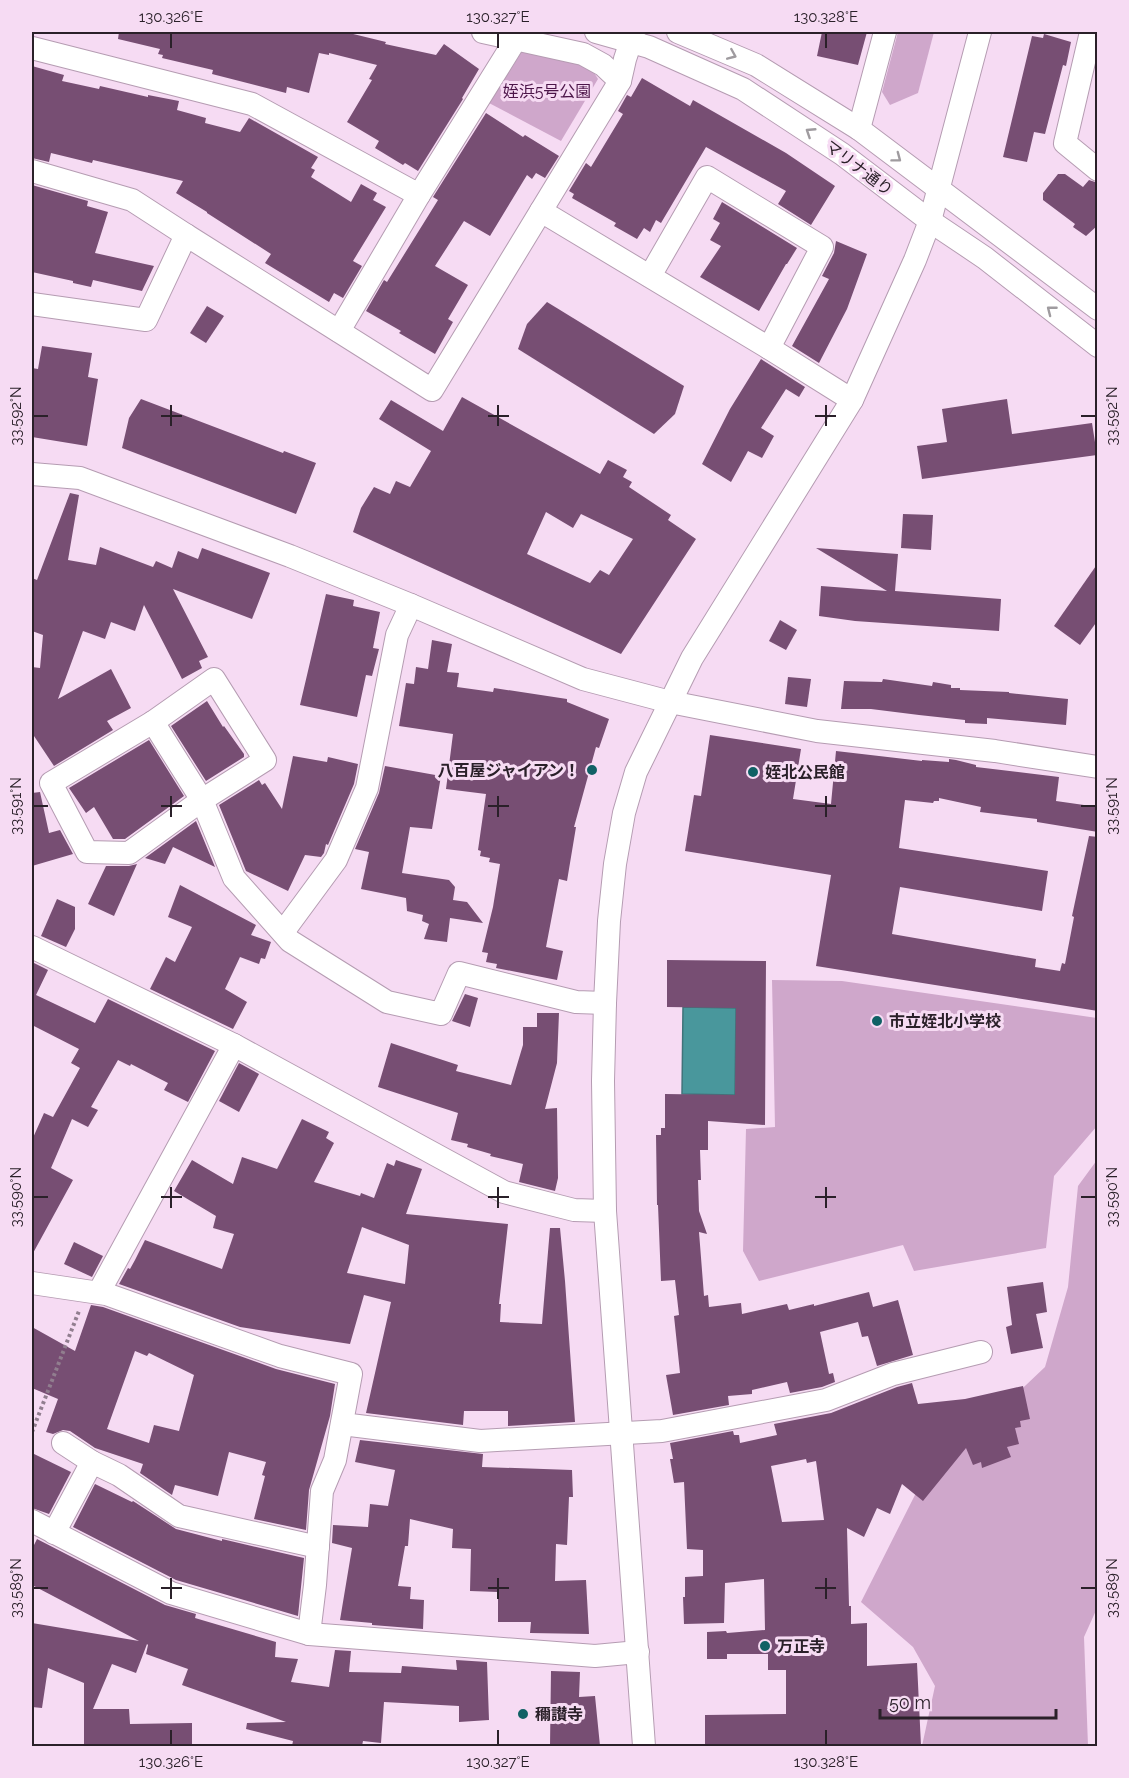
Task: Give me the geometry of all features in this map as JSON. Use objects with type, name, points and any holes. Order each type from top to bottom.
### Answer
[{"type":"street","points":[[483,32],[583,54],[603,65],[620,81]]},
{"type":"street","name":"マリナ通り","points":[[596,32],[633,36],[744,89],[842,154],[930,221],[985,258],[1098,346]]},
{"type":"street","name":"マリナ通り","points":[[678,32],[756,65],[859,129],[1098,309]]},
{"type":"street","points":[[859,129],[885,32]]},
{"type":"street","points":[[644,1746],[605,1211],[603,1081],[605,1003],[609,921],[615,864],[624,813],[636,772],[692,657],[852,400],[915,260],[930,221],[980,32]]},
{"type":"street","points":[[1091,32],[1065,143],[1098,170]]},
{"type":"street","points":[[32,171],[132,201],[432,390],[620,81],[633,36]]},
{"type":"street","points":[[339,332],[419,195],[516,39]]},
{"type":"street","points":[[32,48],[252,104],[419,195]]},
{"type":"street","points":[[650,276],[707,177],[822,247],[769,348]]},
{"type":"street","points":[[541,211],[852,400]]},
{"type":"street","points":[[32,304],[146,320],[186,234]]},
{"type":"street","points":[[32,474],[80,478],[290,556],[584,679],[670,702],[817,731],[995,751],[1098,767]]},
{"type":"street","points":[[283,932],[336,860],[367,788],[397,635],[411,605]]},
{"type":"street","points":[[214,679],[265,760],[202,800],[129,853],[87,852],[51,783],[153,722],[214,679]]},
{"type":"street","points":[[153,722],[202,800],[234,878],[290,940],[387,1002],[441,1014],[459,973],[576,1002],[605,1003]]},
{"type":"street","points":[[32,947],[234,1045],[504,1192],[574,1210],[605,1211]]},
{"type":"street","points":[[93,1292],[234,1045]]},
{"type":"street","points":[[32,1283],[93,1292],[280,1356],[351,1374],[334,1460],[322,1491],[309,1634]]},
{"type":"street","points":[[342,1424],[480,1441],[662,1431],[826,1400],[893,1374],[981,1352]]},
{"type":"street","points":[[63,1443],[92,1462],[119,1475],[179,1516],[318,1547]]},
{"type":"street","points":[[54,1533],[92,1462]]},
{"type":"street","points":[[32,1521],[171,1593],[309,1634],[595,1656],[638,1652]]},
{"type":"path","points":[[32,1432],[93,1292]]},
{"type":"green space","points":[[898,32],[934,32],[918,93],[890,105],[882,92]]},
{"type":"green space","name":"姪浜5号公園","points":[[524,48],[588,63],[598,79],[561,141],[489,103]]},
{"type":"green space","points":[[772,980],[842,981],[1097,1018],[1097,1126],[1054,1176],[1046,1248],[914,1271],[903,1245],[759,1281],[743,1251],[746,1129],[775,1127]]},
{"type":"green space","points":[[1097,1160],[1098,1606],[1084,1637],[1088,1746],[922,1746],[935,1686],[913,1647],[861,1602],[919,1487],[1045,1367],[1068,1287],[1078,1186]]},
{"type":"shaded area","points":[[683,1007],[736,1008],[735,1095],[682,1094]]},
{"type":"building","points":[[119,32],[345,32],[386,42],[385,44],[436,55],[444,44],[479,69],[418,171],[375,148],[379,141],[347,122],[372,80],[369,79],[377,65],[329,53],[329,55],[319,53],[309,93],[287,87],[286,93],[212,74],[213,70],[162,58],[163,55],[158,54],[160,49],[118,39]]},
{"type":"building","points":[[822,32],[867,32],[858,65],[817,56]]},
{"type":"building","points":[[1044,34],[1071,42],[1045,134],[1034,132],[1027,162],[1003,157],[1032,36],[1043,38]]},
{"type":"building","points":[[32,66],[64,75],[62,81],[179,101],[177,110],[206,118],[205,123],[240,132],[249,118],[318,157],[311,168],[315,170],[311,177],[351,202],[361,184],[377,193],[373,200],[386,207],[353,261],[362,266],[343,298],[334,293],[329,302],[265,263],[271,254],[176,193],[183,181],[93,160],[92,163],[51,153],[49,162],[32,158]]},
{"type":"building","points":[[642,78],[690,106],[693,100],[786,153],[835,186],[811,225],[778,204],[786,191],[706,147],[661,223],[656,220],[650,232],[644,228],[637,239],[614,226],[616,223],[572,198],[574,194],[569,191],[586,163],[591,167],[623,114],[618,111],[627,95],[631,97]]},
{"type":"building","points":[[486,113],[523,137],[525,135],[559,156],[545,178],[536,173],[532,179],[527,175],[490,236],[464,221],[435,266],[468,285],[448,319],[453,322],[435,354],[366,311],[384,280],[387,282],[438,200],[433,197]]},
{"type":"building","points":[[1058,174],[1065,174],[1083,187],[1089,180],[1098,183],[1098,225],[1086,236],[1073,227],[1075,224],[1043,200],[1043,193]]},
{"type":"building","points":[[32,185],[88,201],[87,206],[108,212],[95,253],[154,266],[142,291],[93,280],[91,287],[32,272]]},
{"type":"building","points":[[722,202],[797,248],[759,311],[700,277],[721,246],[710,240],[720,223],[713,219]]},
{"type":"building","points":[[836,241],[867,254],[847,309],[819,363],[792,346],[829,279],[822,276],[834,253]]},
{"type":"building","points":[[547,302],[684,386],[675,414],[654,434],[518,349],[527,324]]},
{"type":"building","points":[[207,306],[224,316],[206,343],[190,333]]},
{"type":"building","points":[[42,346],[92,353],[88,377],[98,379],[87,446],[32,437],[32,368],[38,369]]},
{"type":"building","points":[[761,359],[805,387],[799,397],[786,389],[761,428],[774,436],[762,458],[748,451],[731,482],[702,464],[730,409]]},
{"type":"building","points":[[462,397],[600,474],[608,460],[627,470],[623,477],[632,482],[629,487],[671,515],[668,520],[696,539],[621,654],[353,532],[361,508],[374,487],[390,494],[396,481],[410,487],[431,451],[379,419],[391,400],[443,431]],"holes":[[[546,512],[573,528],[581,514],[633,539],[609,575],[600,570],[590,583],[527,554]]]},
{"type":"building","points":[[141,399],[283,453],[284,451],[316,463],[296,514],[122,448],[129,418]]},
{"type":"building","points":[[1007,399],[1012,434],[1092,423],[1097,455],[922,479],[917,446],[947,442],[942,409]]},
{"type":"building","points":[[70,493],[79,495],[68,560],[96,565],[100,547],[153,567],[156,561],[172,568],[178,551],[198,559],[202,548],[270,573],[252,619],[173,589],[208,657],[199,661],[202,668],[182,679],[144,605],[135,631],[111,622],[105,639],[83,631],[58,699],[111,669],[131,708],[107,721],[113,730],[54,766],[32,733],[32,667],[40,668],[43,635],[32,631],[32,578],[37,580]]},
{"type":"building","points":[[903,514],[933,515],[931,550],[901,548]]},
{"type":"building","points":[[816,548],[898,554],[895,591],[1001,599],[999,631],[855,621],[819,616],[821,586],[887,591]]},
{"type":"building","points":[[1098,563],[1098,620],[1080,645],[1054,626]]},
{"type":"building","points":[[326,594],[354,600],[353,606],[380,612],[373,648],[379,649],[372,676],[366,675],[357,717],[300,705]]},
{"type":"building","points":[[780,620],[797,630],[786,650],[769,641]]},
{"type":"building","points":[[432,640],[452,644],[447,672],[459,673],[457,687],[493,692],[494,688],[567,699],[567,702],[609,719],[599,748],[596,747],[574,827],[576,827],[567,881],[559,879],[546,947],[563,951],[557,980],[496,968],[497,964],[486,962],[488,953],[482,952],[500,864],[489,862],[490,858],[480,856],[481,851],[478,850],[486,794],[446,789],[453,734],[399,726],[406,683],[414,684],[416,667],[428,669]]},
{"type":"building","points":[[788,677],[811,679],[807,707],[785,704]]},
{"type":"building","points":[[883,679],[932,686],[933,682],[951,685],[951,688],[960,688],[960,690],[1009,692],[1068,699],[1066,725],[987,718],[987,724],[965,723],[965,720],[871,709],[841,709],[844,681],[882,682]]},
{"type":"building","points":[[207,701],[244,757],[206,781],[171,726]]},
{"type":"building","points":[[710,735],[801,749],[793,799],[831,804],[836,751],[922,761],[949,762],[949,759],[976,765],[976,767],[1059,777],[1056,801],[1098,807],[1098,832],[1037,822],[1037,819],[980,812],[981,807],[939,798],[939,801],[933,803],[905,800],[899,848],[1048,871],[1042,911],[900,887],[892,934],[1036,959],[1035,967],[1060,971],[1062,963],[1065,964],[1074,917],[1072,916],[1089,836],[1098,837],[1098,1011],[816,966],[831,875],[685,851],[694,795],[701,796]]},
{"type":"building","points":[[149,740],[184,796],[125,839],[113,839],[94,807],[86,813],[69,788]]},
{"type":"building","points":[[293,756],[327,762],[328,757],[358,764],[354,784],[324,853],[321,857],[305,855],[288,891],[246,871],[219,805],[259,780],[262,785],[265,783],[282,809]]},
{"type":"building","points":[[385,766],[441,776],[432,829],[410,827],[402,873],[449,880],[455,887],[453,900],[467,902],[483,923],[450,918],[447,942],[424,939],[429,924],[422,921],[423,915],[407,911],[406,898],[361,889],[369,852],[355,849],[379,793]]},
{"type":"building","points":[[40,792],[49,833],[60,830],[73,854],[32,866],[32,793]]},
{"type":"building","points":[[196,821],[215,867],[173,847],[165,864],[145,858]]},
{"type":"building","points":[[137,864],[114,916],[88,904],[106,866]]},
{"type":"building","points":[[180,885],[256,925],[251,935],[271,942],[265,959],[261,958],[259,964],[240,957],[225,989],[247,1002],[233,1029],[150,989],[166,957],[175,962],[192,927],[168,917]]},
{"type":"building","points":[[57,899],[75,907],[75,929],[66,947],[41,936]]},
{"type":"building","points":[[667,960],[766,961],[765,1125],[708,1121],[708,1150],[700,1150],[699,1211],[707,1234],[699,1232],[704,1296],[708,1295],[709,1307],[741,1303],[742,1314],[787,1304],[789,1310],[869,1292],[873,1307],[898,1300],[913,1355],[877,1366],[868,1336],[862,1337],[858,1322],[820,1332],[829,1374],[833,1373],[835,1382],[790,1393],[787,1382],[752,1390],[752,1394],[728,1396],[729,1405],[673,1415],[666,1375],[680,1373],[674,1316],[679,1315],[675,1280],[661,1281],[656,1135],[661,1135],[661,1128],[665,1128],[665,1094],[735,1095],[736,1008],[667,1007]]},
{"type":"building","points":[[32,962],[48,970],[36,995],[95,1023],[108,999],[215,1051],[188,1102],[164,1090],[168,1083],[118,1060],[91,1107],[98,1110],[88,1127],[72,1119],[51,1168],[73,1180],[32,1255],[32,1140],[44,1113],[53,1117],[80,1068],[71,1063],[79,1049],[32,1025]]},
{"type":"building","points":[[465,994],[478,998],[470,1027],[452,1021]]},
{"type":"building","points":[[537,1013],[559,1013],[557,1063],[545,1109],[557,1108],[558,1178],[555,1191],[519,1182],[523,1164],[490,1156],[491,1154],[467,1147],[468,1144],[451,1140],[458,1113],[378,1087],[391,1043],[458,1065],[456,1071],[511,1085],[523,1045],[523,1027],[537,1027]]},
{"type":"building","points":[[239,1063],[259,1074],[239,1112],[219,1101]]},
{"type":"building","points":[[302,1119],[329,1132],[326,1138],[334,1143],[314,1182],[374,1198],[387,1163],[394,1166],[396,1160],[422,1169],[406,1214],[508,1224],[499,1304],[501,1304],[500,1322],[542,1324],[550,1228],[560,1228],[575,1422],[508,1426],[508,1411],[464,1411],[463,1425],[366,1413],[391,1302],[364,1295],[350,1344],[240,1327],[119,1284],[128,1268],[130,1269],[145,1240],[222,1269],[234,1234],[213,1228],[216,1216],[174,1191],[192,1160],[233,1184],[242,1157],[277,1169]],"holes":[[[362,1227],[409,1245],[405,1284],[347,1273]]]},
{"type":"building","points":[[74,1242],[103,1256],[92,1277],[64,1264]]},
{"type":"building","points":[[1043,1282],[1047,1312],[1036,1314],[1043,1348],[1011,1354],[1006,1327],[1012,1325],[1007,1287]]},
{"type":"building","points":[[91,1305],[103,1307],[276,1369],[335,1384],[330,1416],[309,1490],[306,1530],[254,1519],[265,1476],[262,1475],[266,1462],[229,1452],[218,1496],[175,1485],[172,1495],[140,1473],[143,1464],[95,1448],[70,1431],[63,1430],[53,1434],[46,1432],[58,1399],[32,1388],[32,1327],[75,1351]],"holes":[[[135,1351],[147,1356],[149,1353],[194,1375],[179,1431],[154,1425],[149,1443],[107,1429]]]},
{"type":"building","points":[[912,1383],[918,1404],[965,1399],[1023,1386],[1030,1419],[1020,1421],[1021,1427],[1015,1428],[1019,1444],[1007,1447],[1011,1457],[982,1468],[981,1462],[973,1465],[966,1448],[923,1501],[902,1484],[890,1514],[877,1508],[864,1537],[847,1528],[851,1624],[867,1623],[867,1666],[917,1663],[921,1746],[705,1746],[705,1715],[786,1714],[786,1670],[768,1670],[768,1654],[727,1654],[727,1659],[707,1659],[707,1632],[765,1630],[764,1579],[725,1583],[724,1623],[684,1624],[685,1577],[703,1576],[703,1550],[687,1549],[684,1482],[674,1483],[670,1443],[733,1431],[734,1435],[739,1435],[740,1443],[777,1435],[774,1424],[831,1413]],"holes":[[[806,1459],[807,1463],[816,1461],[824,1520],[782,1522],[771,1466]]]},
{"type":"building","points":[[360,1440],[483,1454],[482,1467],[572,1470],[573,1497],[569,1497],[567,1545],[556,1544],[555,1581],[586,1580],[589,1634],[530,1633],[531,1622],[498,1622],[498,1592],[470,1591],[471,1549],[452,1548],[453,1529],[410,1519],[408,1546],[405,1546],[398,1586],[411,1587],[410,1599],[424,1600],[423,1629],[340,1620],[352,1548],[332,1543],[333,1525],[368,1527],[370,1504],[388,1506],[395,1470],[355,1462]]},
{"type":"building","points":[[32,1453],[71,1472],[49,1514],[32,1508]]},
{"type":"building","points":[[95,1484],[133,1501],[176,1529],[304,1558],[298,1616],[176,1580],[73,1527]]},
{"type":"building","points":[[37,1539],[165,1605],[196,1614],[195,1618],[276,1642],[275,1657],[298,1659],[291,1682],[329,1687],[335,1650],[351,1651],[349,1672],[401,1673],[402,1666],[457,1670],[456,1660],[487,1662],[489,1720],[459,1722],[459,1706],[384,1702],[381,1743],[363,1741],[362,1746],[292,1746],[293,1741],[246,1729],[247,1723],[286,1722],[182,1685],[188,1669],[146,1654],[147,1644],[136,1673],[112,1664],[93,1709],[129,1709],[130,1724],[192,1723],[192,1746],[84,1746],[84,1683],[48,1668],[42,1708],[32,1707],[32,1623],[139,1641],[32,1585],[32,1549]]},
{"type":"building","points":[[551,1671],[580,1672],[579,1697],[595,1696],[600,1746],[550,1746]]},
{"type":"place","name":"八百屋ジャイアン！","points":[[592,770]]},
{"type":"place","name":"姪北公民館","points":[[753,772]]},
{"type":"place","name":"市立姪北小学校","points":[[877,1021]]},
{"type":"place","name":"万正寺","points":[[765,1646]]},
{"type":"place","name":"穪讃寺","points":[[523,1714]]}]
